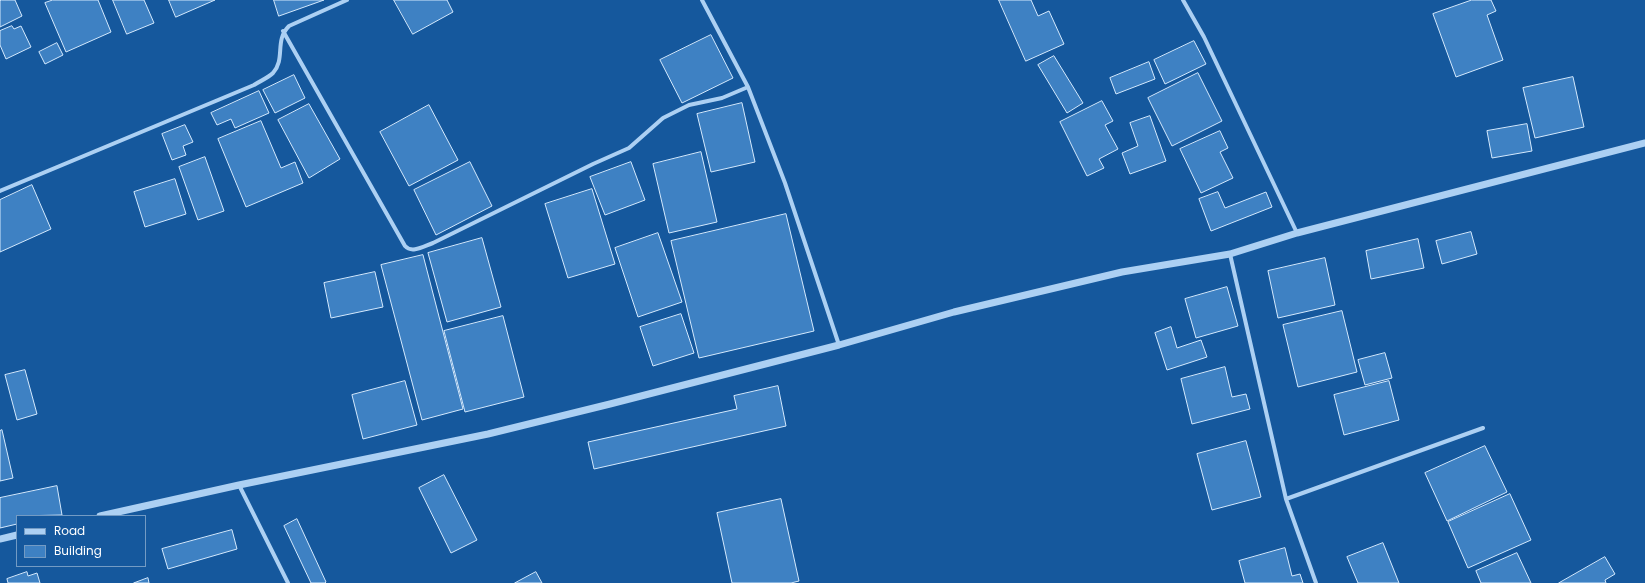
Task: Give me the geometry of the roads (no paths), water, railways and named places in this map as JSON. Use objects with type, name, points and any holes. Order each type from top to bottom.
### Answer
[{"type":"street","points":[[0,191],[254,85],[272,74],[279,63],[280,39],[283,31],[289,26],[347,0]]},
{"type":"street","points":[[702,0],[748,87],[784,183],[839,345]]},
{"type":"street","points":[[1183,0],[1204,37],[1298,234]]},
{"type":"street","points":[[283,31],[405,246],[408,249],[413,250],[433,243],[593,164],[629,148],[663,118],[689,105],[722,98],[748,87]]},
{"type":"street","points":[[104,515],[239,485],[488,434],[839,345],[954,312],[1060,286],[1122,272],[1230,254],[1298,234],[1645,143]]},
{"type":"street","points":[[1230,254],[1286,499],[1316,583]]},
{"type":"street","points":[[1286,499],[1483,428]]},
{"type":"street","points":[[239,485],[288,583]]},
{"type":"street","points":[[0,539],[16,535]]}]
